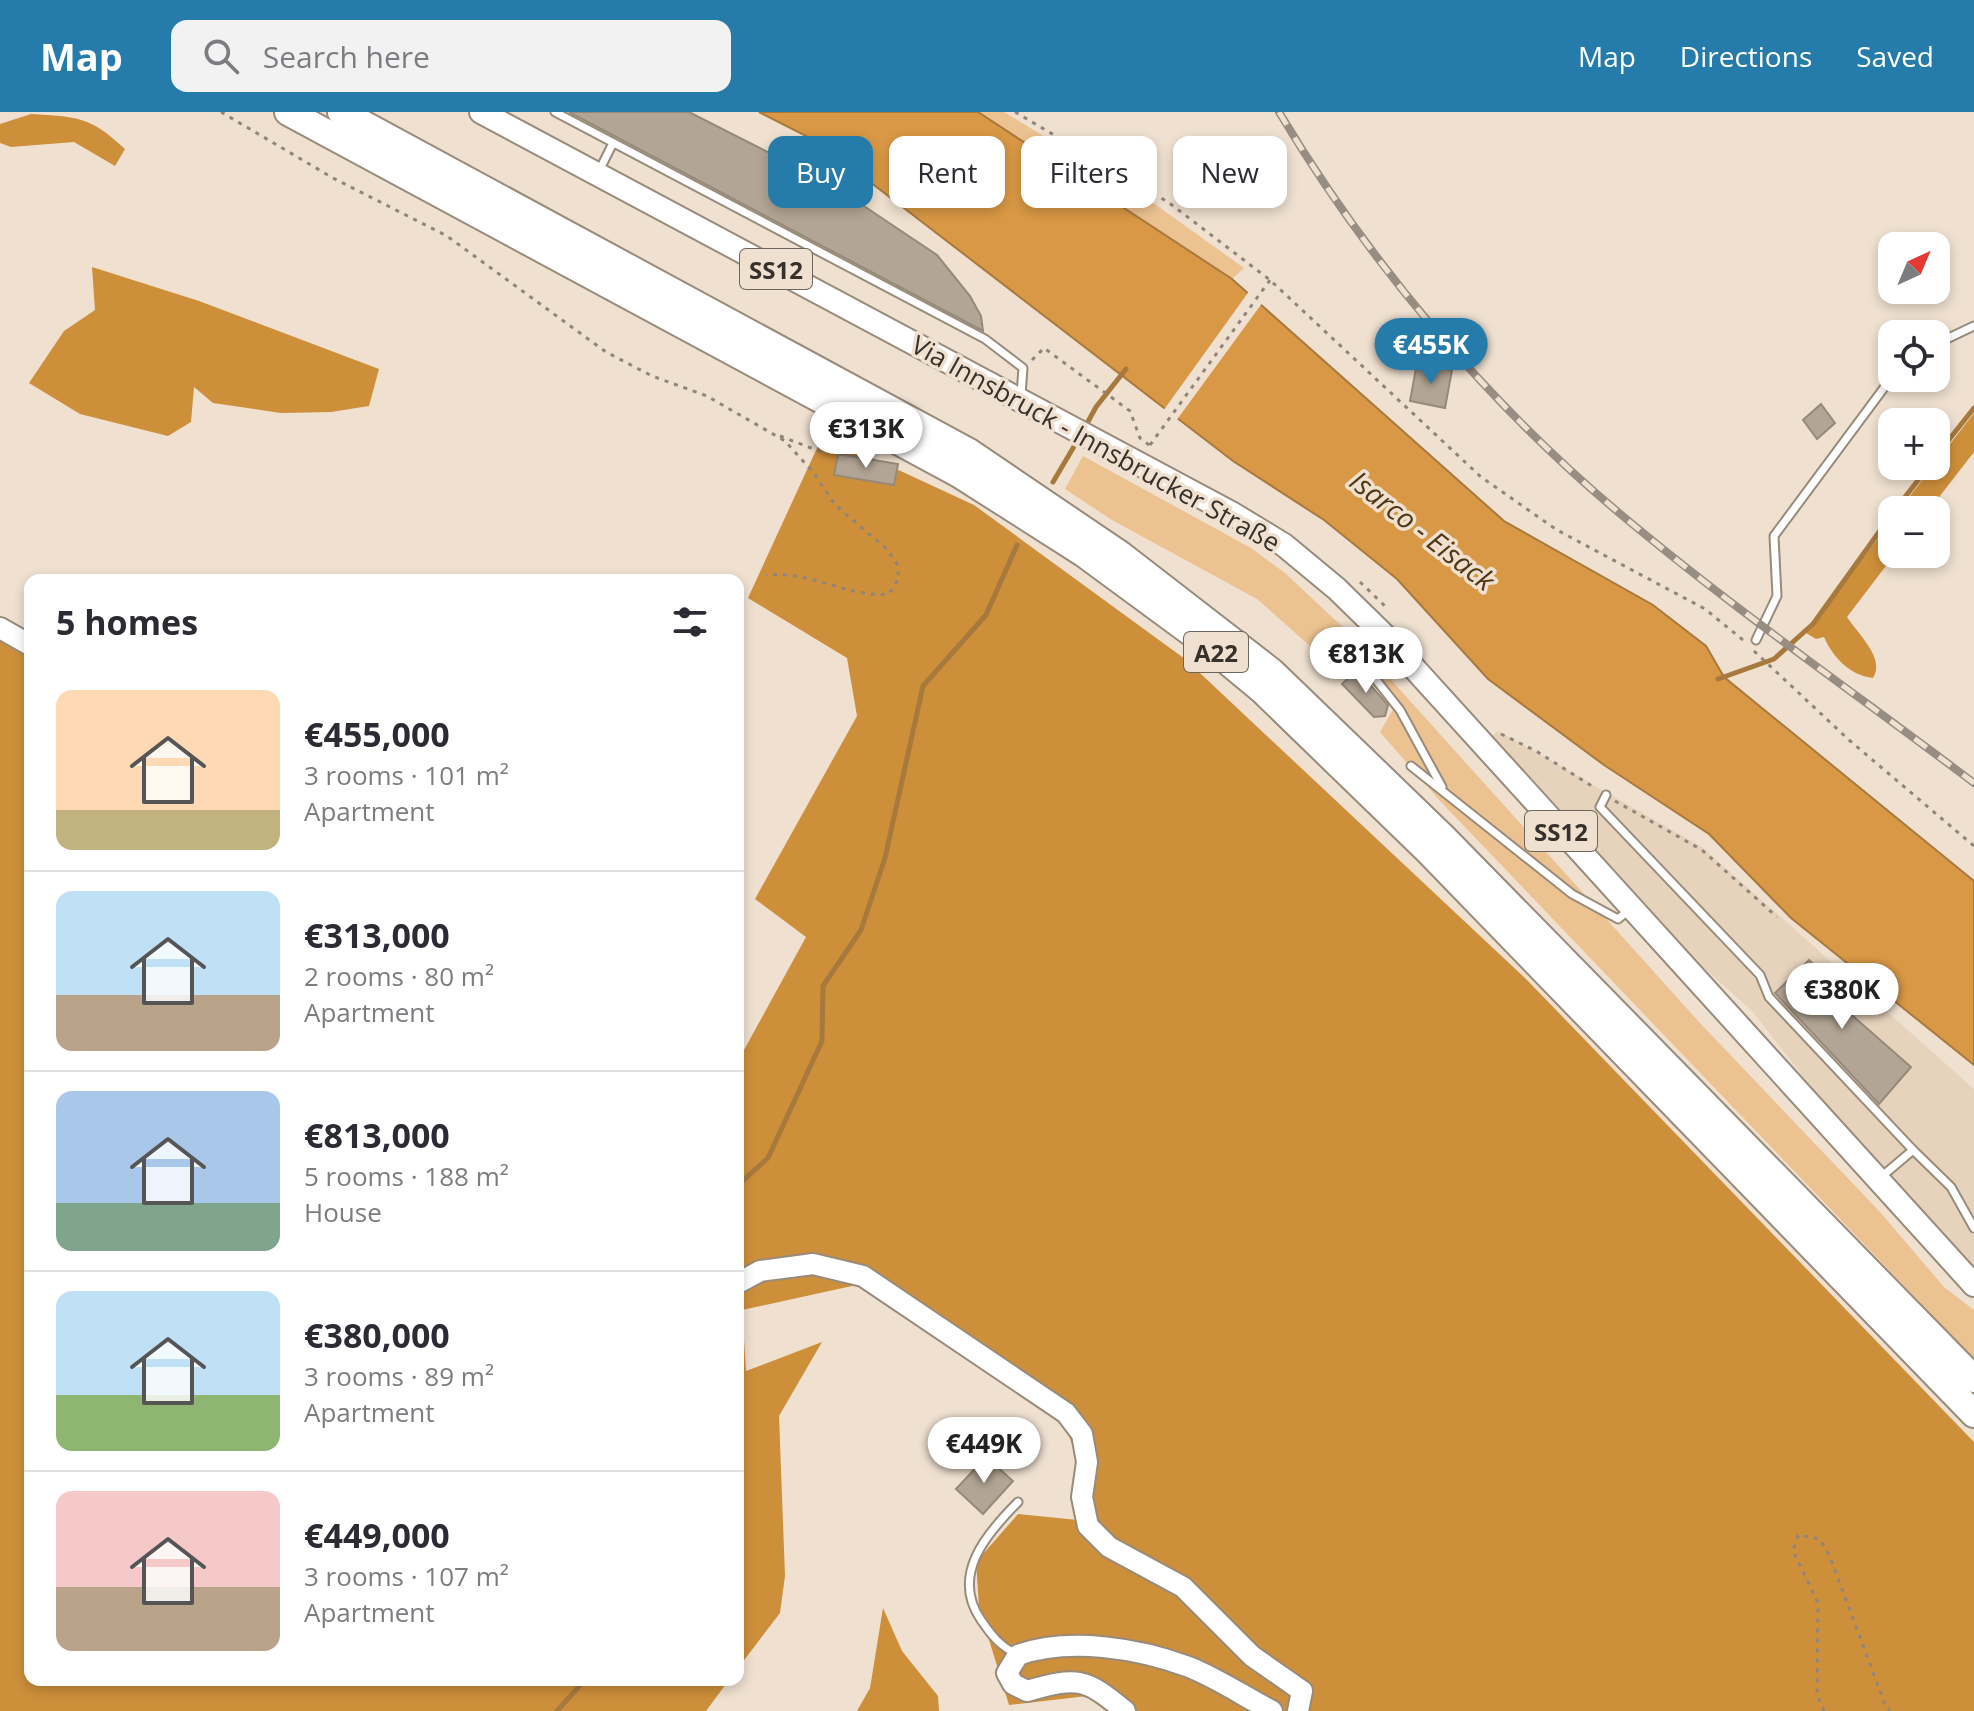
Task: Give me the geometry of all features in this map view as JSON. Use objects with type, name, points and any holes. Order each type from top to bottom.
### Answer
[{"type":"highway","name":"A22","points":[[288,112],[896,438],[1083,553],[1204,642],[1262,690],[1429,852],[1974,1414]]},
{"type":"highway","name":"A22","points":[[341,112],[969,452],[1121,555],[1272,672],[1444,838],[1974,1379]]},
{"type":"main road","name":"Via Innsbruck - Innsbrucker Straße","points":[[481,112],[1021,398],[1271,537],[1337,589],[1384,635],[1974,1285]]},
{"type":"street","points":[[0,628],[24,642]]},
{"type":"street","points":[[744,1280],[760,1271],[813,1264],[863,1276],[1066,1413],[1082,1434],[1087,1462],[1082,1497],[1088,1526],[1109,1547],[1183,1587],[1252,1656],[1302,1691],[1298,1711]]},
{"type":"street","points":[[1125,1711],[1092,1684],[1061,1682],[1027,1691],[1013,1684],[1007,1673],[1018,1655],[1044,1646],[1128,1651],[1190,1668],[1272,1711]]},
{"type":"lane","points":[[555,112],[985,339],[1023,368],[1021,398]]},
{"type":"lane","points":[[597,174],[613,143]]},
{"type":"lane","points":[[1950,337],[1974,326]]},
{"type":"lane","points":[[1756,640],[1777,596],[1774,536],[1881,392]]},
{"type":"lane","points":[[1369,671],[1400,710],[1443,789]]},
{"type":"lane","points":[[1411,766],[1572,894],[1618,919],[1631,909]]},
{"type":"lane","points":[[1606,795],[1600,807],[1760,975],[1769,997],[1951,1187],[1974,1228]]},
{"type":"lane","points":[[1877,1180],[1913,1150]]},
{"type":"lane","points":[[1018,1502],[989,1531],[972,1561],[968,1588],[976,1614],[997,1644],[1018,1655]]},
{"type":"path","points":[[221,112],[333,178],[447,236],[606,352],[652,376],[707,396],[773,434],[797,451],[835,505],[887,549],[897,564],[899,578],[889,594],[875,595],[793,573],[766,575]]},
{"type":"path","points":[[1015,112],[1168,202],[1270,280],[1481,477],[1557,530],[1722,621],[1743,641]]},
{"type":"path","points":[[1150,445],[1270,280]]},
{"type":"path","points":[[1023,368],[1044,348],[1130,411],[1140,438],[1161,453]]},
{"type":"path","points":[[773,434],[824,453],[834,449]]},
{"type":"path","points":[[1352,574],[1395,617]]},
{"type":"path","points":[[1754,651],[1849,740],[1974,846]]},
{"type":"path","points":[[1491,725],[1500,734],[1536,751],[1702,850],[1777,917]]},
{"type":"path","points":[[1824,1711],[1817,1695],[1818,1603],[1793,1551],[1798,1535],[1820,1539],[1830,1557],[1890,1711]]},
{"type":"shaded area","points":[[978,112],[1004,112],[1043,136],[1021,136],[1021,140]]},
{"type":"shaded area","points":[[31,114],[82,120],[102,130],[125,149],[115,166],[74,142],[11,147],[0,143],[0,124]]},
{"type":"shaded area","points":[[1157,206],[1244,268],[1232,279],[1124,208],[1157,208]]},
{"type":"shaded area","points":[[92,267],[199,301],[379,369],[369,406],[331,412],[281,413],[213,403],[194,387],[191,422],[168,436],[80,414],[29,383],[64,331],[95,310]]},
{"type":"shaded area","points":[[1974,413],[1974,452],[1940,496],[1910,496],[1922,480],[1950,480],[1950,444]]},
{"type":"shaded area","points":[[823,435],[974,505],[1185,659],[1527,980],[1974,1442],[1974,1711],[1106,1711],[1087,1696],[1009,1705],[979,1607],[976,1562],[1018,1514],[1078,1520],[1074,1478],[1076,1455],[1065,1425],[861,1284],[744,1310],[744,1050],[806,937],[755,899],[857,716],[847,658],[748,598]]},
{"type":"shaded area","points":[[1083,456],[1251,548],[1285,573],[1348,632],[1699,1022],[1880,1212],[1944,1287],[1974,1310],[1974,1359],[1441,802],[1380,732],[1398,701],[1365,665],[1343,650],[1327,661],[1257,599],[1112,520],[1065,489]]},
{"type":"shaded area","points":[[1878,538],[1878,568],[1884,568],[1847,617],[1873,655],[1876,671],[1873,678],[1856,673],[1843,664],[1824,637],[1816,639],[1806,633]]},
{"type":"shaded area","points":[[0,619],[24,629],[24,1686],[725,1686],[706,1711],[0,1711]]},
{"type":"shaded area","points":[[1499,731],[1702,847],[1974,1089],[1974,1272],[1809,1084],[1752,1011],[1687,953],[1492,735]]},
{"type":"shaded area","points":[[744,1340],[746,1371],[822,1342],[779,1416],[785,1576],[780,1613],[744,1660]]},
{"type":"shaded area","points":[[883,1608],[902,1651],[938,1696],[939,1711],[857,1711],[870,1688]]},
{"type":"water","name":"Isarco - Eisack","points":[[759,112],[978,112],[1021,140],[1021,208],[1124,208],[1232,279],[1504,521],[1653,605],[1706,646],[1724,677],[1974,881],[1974,1065],[1791,918],[1709,834],[1604,765],[1488,679],[1397,579],[1324,520],[1233,461],[904,208],[1005,208],[1005,136],[889,136],[889,197],[873,184],[873,136],[806,136]]},
{"type":"pier","points":[[1250,290],[1263,302],[1176,421],[1163,411]]},
{"type":"building","points":[[569,112],[689,112],[768,152],[768,208],[867,208],[937,255],[970,296],[981,316],[983,331]]},
{"type":"building","points":[[1417,363],[1452,370],[1445,408],[1410,401]]},
{"type":"building","points":[[1821,404],[1835,423],[1817,439],[1803,420]]},
{"type":"building","points":[[838,454],[898,464],[894,485],[834,475]]},
{"type":"building","points":[[1357,670],[1388,705],[1385,716],[1374,717],[1342,684]]},
{"type":"building","points":[[1809,960],[1853,1002],[1846,1010],[1911,1067],[1879,1104],[1775,993]]},
{"type":"building","points":[[986,1457],[1013,1481],[983,1514],[956,1489]]},
{"type":"waterway","points":[[1084,429],[1096,407],[1126,369]]},
{"type":"waterway","points":[[1950,438],[1974,408]]},
{"type":"waterway","points":[[1053,482],[1079,438]]},
{"type":"waterway","points":[[1906,496],[1918,480]]},
{"type":"waterway","points":[[1718,679],[1774,659],[1813,624],[1878,533]]},
{"type":"waterway","points":[[744,1180],[768,1158],[822,1041],[823,986],[861,930],[885,858],[923,686],[986,615],[1017,545]]},
{"type":"waterway","points":[[557,1711],[580,1686]]},
{"type":"railway","points":[[1279,112],[1351,222],[1390,275],[1476,376],[1521,423],[1661,548],[1974,783]]}]
